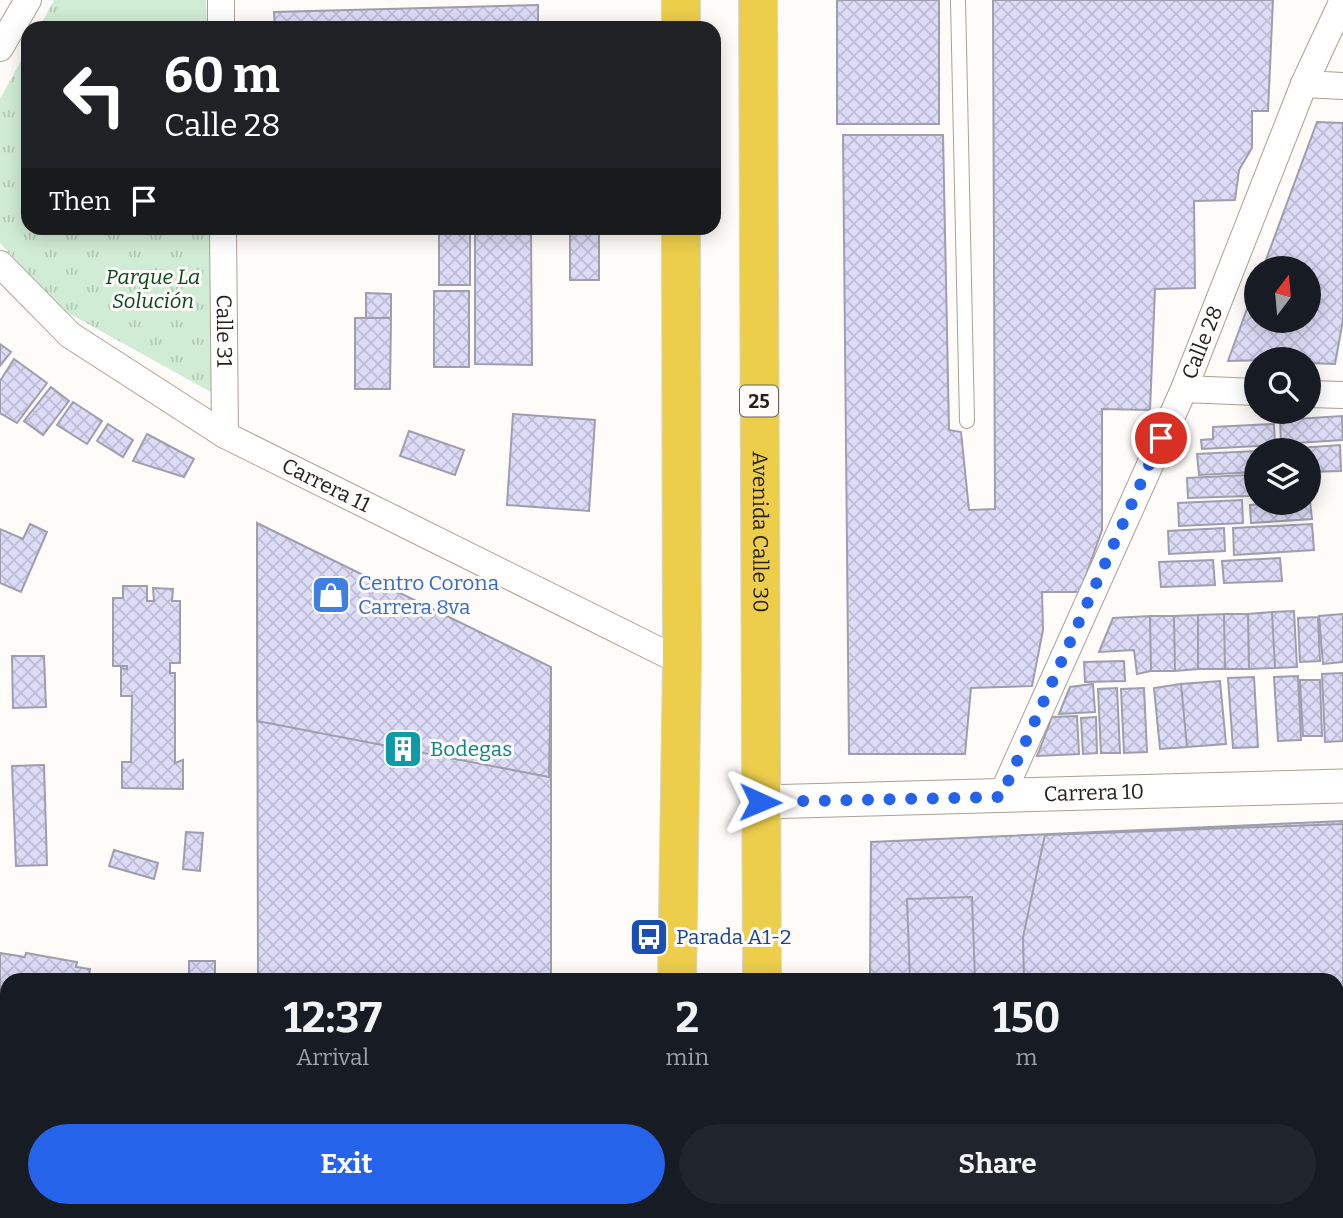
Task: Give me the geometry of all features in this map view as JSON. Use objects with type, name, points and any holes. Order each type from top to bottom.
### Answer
[{"type":"highway","points":[[681,0],[681,21]]},
{"type":"highway","name":"Avenida Calle 30","points":[[758,0],[762,973]]},
{"type":"highway","points":[[677,973],[682,662],[681,235]]},
{"type":"street","points":[[0,48],[28,0]]},
{"type":"street","points":[[220,0],[221,21]]},
{"type":"street","name":"Calle 28","points":[[1001,797],[1184,389],[1304,84],[1343,0]]},
{"type":"street","points":[[1304,84],[1343,86]]},
{"type":"street","name":"Calle 31","points":[[223,235],[225,435]]},
{"type":"street","name":"Carrera 11","points":[[0,264],[70,335],[225,435],[682,662]]},
{"type":"street","points":[[1184,389],[1244,392]]},
{"type":"street","points":[[1321,394],[1343,395]]},
{"type":"street","name":"Carrera 10","points":[[760,802],[1343,786]]},
{"type":"lane","points":[[958,0],[967,421]]},
{"type":"green space","points":[[54,0],[206,0],[207,21],[43,21]]},
{"type":"green space","points":[[74,0],[195,0],[185,21],[64,21]]},
{"type":"green space","name":"Parque La Solución","points":[[21,61],[21,235],[213,235],[218,396],[61,309],[0,243],[0,99]]},
{"type":"building","points":[[837,0],[939,0],[939,124],[837,124]]},
{"type":"building","points":[[993,0],[1273,0],[1268,111],[1252,111],[1252,148],[1239,170],[1235,200],[1194,201],[1195,288],[1155,289],[1150,410],[1102,409],[1102,530],[1080,592],[1042,592],[1043,630],[1032,686],[971,688],[965,754],[849,754],[843,135],[943,135],[949,430],[961,432],[969,510],[995,509]]},
{"type":"building","points":[[538,5],[538,21],[275,21],[274,12]]},
{"type":"building","points":[[1317,122],[1343,123],[1343,320],[1335,364],[1321,363],[1321,347],[1244,347],[1244,361],[1228,361],[1244,317],[1244,333],[1321,333],[1321,256],[1267,256]]},
{"type":"building","points":[[439,235],[470,235],[470,285],[439,285]]},
{"type":"building","points":[[475,235],[531,235],[532,365],[475,364]]},
{"type":"building","points":[[570,235],[599,235],[599,280],[570,280]]},
{"type":"building","points":[[434,291],[469,291],[469,367],[434,367]]},
{"type":"building","points":[[366,293],[391,294],[391,318],[366,318]]},
{"type":"building","points":[[355,318],[391,318],[390,389],[355,389]]},
{"type":"building","points":[[0,344],[11,352],[0,366]]},
{"type":"building","points":[[14,359],[47,383],[17,423],[0,413],[0,381]]},
{"type":"building","points":[[51,387],[69,401],[43,435],[24,421]]},
{"type":"building","points":[[73,402],[102,421],[87,444],[57,425]]},
{"type":"building","points":[[513,414],[595,420],[589,511],[507,505]]},
{"type":"building","points":[[1342,416],[1343,440],[1321,441],[1321,438],[1281,438],[1280,424],[1321,424],[1321,417]]},
{"type":"building","points":[[108,424],[133,440],[123,457],[97,441]]},
{"type":"building","points":[[1274,424],[1275,438],[1244,438],[1244,447],[1202,449],[1201,440],[1213,439],[1213,427]]},
{"type":"building","points":[[409,431],[464,450],[455,475],[400,456]]},
{"type":"building","points":[[147,434],[194,459],[184,477],[133,461]]},
{"type":"building","points":[[1340,445],[1341,471],[1321,472],[1321,446]]},
{"type":"building","points":[[1244,452],[1244,473],[1199,475],[1197,454]]},
{"type":"building","points":[[1244,475],[1244,496],[1188,498],[1187,478]]},
{"type":"building","points":[[1242,500],[1243,523],[1179,526],[1178,503]]},
{"type":"building","points":[[1251,515],[1312,515],[1312,519],[1251,523]]},
{"type":"building","name":"Bodegas","points":[[257,523],[551,667],[551,973],[258,973]]},
{"type":"building","name":"Centro Corona Carrera 8va","points":[[257,523],[551,667],[549,777],[257,721]]},
{"type":"building","points":[[30,524],[47,532],[21,592],[0,583],[0,529],[23,539]]},
{"type":"building","points":[[1312,524],[1314,550],[1234,555],[1233,528]]},
{"type":"building","points":[[1224,528],[1225,551],[1169,554],[1168,531]]},
{"type":"building","points":[[1280,558],[1282,581],[1224,583],[1222,561]]},
{"type":"building","points":[[1213,560],[1215,585],[1161,587],[1159,562]]},
{"type":"building","points":[[123,586],[147,586],[147,601],[154,601],[153,588],[173,589],[172,601],[180,601],[180,663],[170,663],[170,673],[175,673],[175,763],[183,760],[183,789],[122,788],[122,762],[131,762],[132,696],[121,696],[121,668],[127,669],[127,666],[113,666],[113,598],[123,598]]},
{"type":"building","points":[[1294,611],[1297,667],[1275,668],[1272,612]]},
{"type":"building","points":[[1272,612],[1275,668],[1249,669],[1248,614]]},
{"type":"building","points":[[1224,614],[1248,614],[1249,669],[1225,669]]},
{"type":"building","points":[[1224,614],[1225,669],[1198,669],[1198,615]]},
{"type":"building","points":[[1343,614],[1343,662],[1323,664],[1319,616]]},
{"type":"building","points":[[1198,615],[1198,669],[1175,671],[1174,616]]},
{"type":"building","points":[[1150,616],[1174,616],[1175,671],[1151,671]]},
{"type":"building","points":[[1150,616],[1151,671],[1137,674],[1134,650],[1099,652],[1113,618]]},
{"type":"building","points":[[1318,617],[1320,661],[1300,662],[1298,618]]},
{"type":"building","points":[[12,656],[44,656],[46,707],[13,708]]},
{"type":"building","points":[[1124,661],[1125,681],[1085,682],[1084,662]]},
{"type":"building","points":[[1343,673],[1343,741],[1325,742],[1322,674]]},
{"type":"building","points":[[1298,676],[1301,740],[1278,741],[1274,677]]},
{"type":"building","points":[[1254,677],[1258,747],[1233,748],[1228,678]]},
{"type":"building","points":[[1300,680],[1320,680],[1322,736],[1303,736]]},
{"type":"building","points":[[1220,681],[1226,744],[1187,747],[1181,684]]},
{"type":"building","points":[[1093,684],[1095,712],[1059,714],[1070,687]]},
{"type":"building","points":[[1181,684],[1187,747],[1160,749],[1154,688]]},
{"type":"building","points":[[1117,688],[1120,753],[1101,753],[1098,689]]},
{"type":"building","points":[[1144,688],[1147,752],[1124,753],[1121,689]]},
{"type":"building","points":[[1077,716],[1079,754],[1037,756],[1052,717]]},
{"type":"building","points":[[1096,717],[1097,753],[1083,754],[1081,718]]},
{"type":"building","points":[[44,765],[47,865],[16,866],[12,766]]},
{"type":"building","points":[[1343,821],[1343,973],[870,973],[871,842]]},
{"type":"building","points":[[1343,824],[1343,973],[1024,973],[1023,937],[1045,835]]},
{"type":"building","points":[[186,832],[203,833],[200,871],[183,869]]},
{"type":"building","points":[[114,850],[158,863],[154,879],[109,866]]},
{"type":"building","points":[[972,897],[975,973],[910,973],[907,899]]},
{"type":"building","points":[[0,953],[25,957],[26,953],[77,962],[76,967],[90,969],[89,973],[0,973]]},
{"type":"building","points":[[189,961],[215,961],[215,973],[189,973]]},
{"type":"place","name":"Centro Corona Carrera 8va","points":[[331,595]]},
{"type":"place","name":"Bodegas","points":[[403,749]]},
{"type":"place","name":"Parada A1-2","points":[[649,937]]},
{"type":"route","points":[[760,802],[1001,797],[1161,438]]}]
